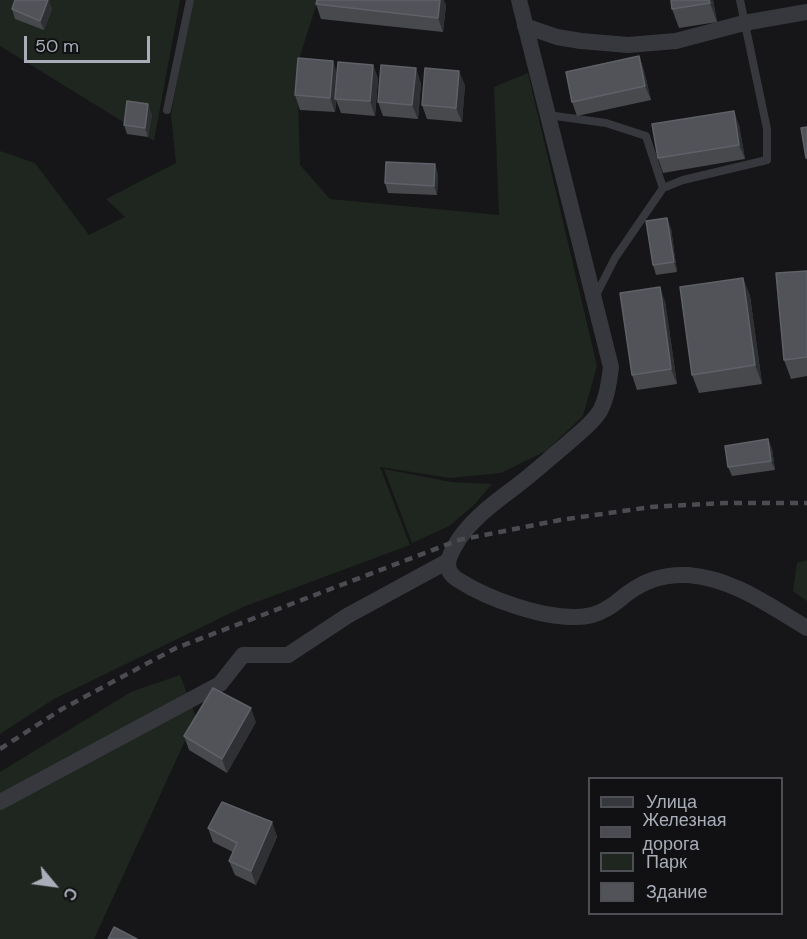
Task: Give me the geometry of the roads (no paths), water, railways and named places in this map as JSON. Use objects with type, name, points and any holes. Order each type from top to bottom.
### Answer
[{"type":"street","points":[[519,0],[611,368],[605,399],[589,425],[474,520],[459,540],[448,561],[448,571],[451,576],[472,588],[512,604],[554,615],[577,618],[606,609],[628,592],[650,580],[687,575],[709,577],[757,598],[807,628]]},
{"type":"street","points":[[525,26],[557,37],[628,45],[676,40],[744,23],[807,12]]},
{"type":"street","points":[[0,802],[220,684],[243,655],[288,655],[347,616],[448,561]]},
{"type":"lane","points":[[167,111],[190,0]]},
{"type":"lane","points":[[594,300],[615,258],[663,188],[682,180],[767,160],[767,129],[740,0]]},
{"type":"lane","points":[[548,115],[606,123],[646,136],[663,188]]},
{"type":"railway","points":[[0,749],[62,709],[176,648],[459,540],[560,520],[651,507],[724,503],[807,503]]}]
